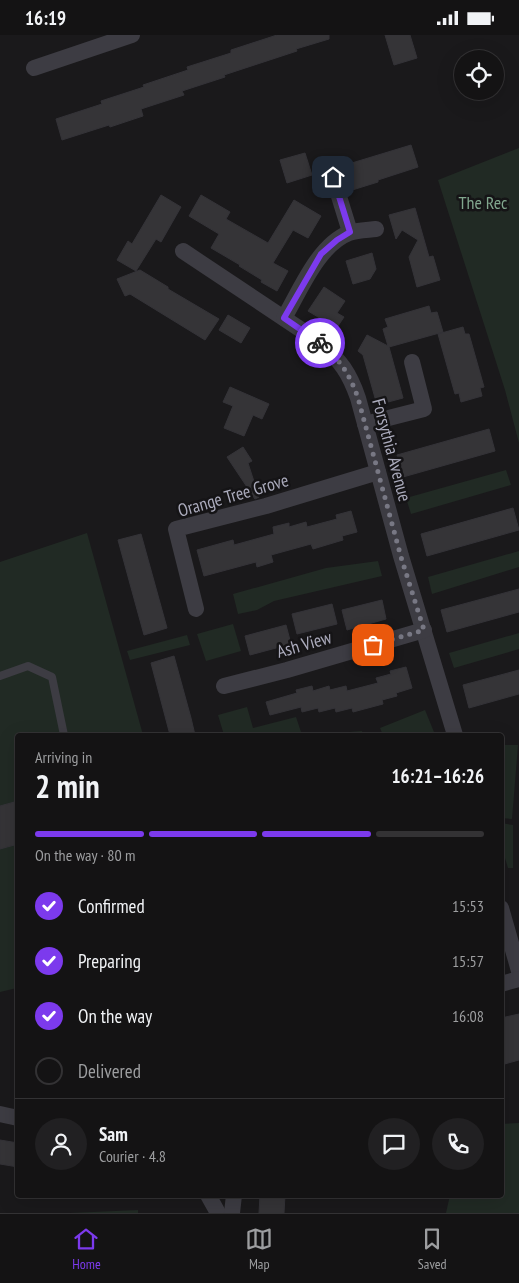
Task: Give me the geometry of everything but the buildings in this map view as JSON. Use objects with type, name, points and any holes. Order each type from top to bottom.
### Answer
[{"type":"street","points":[[34,68],[132,35]]},
{"type":"street","points":[[333,177],[350,232]]},
{"type":"street","points":[[284,318],[321,254],[350,232],[376,229]]},
{"type":"street","name":"Forsythia Avenue","points":[[183,251],[321,343],[338,360],[350,376],[358,398],[405,570],[455,733]]},
{"type":"street","points":[[365,424],[424,409],[412,362]]},
{"type":"street","name":"Orange Tree Grove","points":[[196,609],[176,529],[266,506],[378,472]]},
{"type":"street","name":"Ash View","points":[[224,686],[287,670],[424,630]]},
{"type":"street","points":[[504,918],[519,971]]},
{"type":"street","points":[[504,983],[519,979]]},
{"type":"street","points":[[0,1114],[15,1117]]},
{"type":"street","points":[[210,1198],[218,1213]]},
{"type":"street","points":[[232,1213],[234,1198]]},
{"type":"lane","points":[[0,676],[28,666],[52,677],[64,733]]},
{"type":"green space","name":"The Rec","points":[[519,148],[519,443],[505,390],[438,180]]},
{"type":"green space","points":[[506,470],[511,485],[411,514],[406,498]]},
{"type":"green space","points":[[87,533],[142,733],[15,733],[15,988],[0,992],[0,562]]},
{"type":"green space","points":[[519,551],[519,567],[432,594],[428,577]]},
{"type":"green space","points":[[378,561],[382,576],[274,601],[257,610],[238,614],[233,594],[326,568]]},
{"type":"green space","points":[[233,624],[241,651],[206,661],[197,634]]},
{"type":"green space","points":[[519,633],[519,649],[454,668],[449,653]]},
{"type":"green space","points":[[187,635],[190,645],[130,660],[127,651]]},
{"type":"green space","points":[[247,707],[253,728],[296,717],[301,733],[223,733],[218,715]]},
{"type":"green space","points":[[425,710],[434,732],[382,733],[380,728]]},
{"type":"green space","points":[[362,731],[362,733],[337,733]]},
{"type":"green space","points":[[504,745],[518,745],[512,819],[504,818]]},
{"type":"green space","points":[[504,824],[513,825],[513,868],[508,868],[504,855]]},
{"type":"green space","points":[[519,1123],[519,1213],[446,1213],[449,1198],[504,1198],[504,1124]]},
{"type":"green space","points":[[138,1210],[138,1213],[70,1213]]},
{"type":"way so far","points":[[320,343],[338,360],[350,376],[358,398],[384,499],[424,630],[373,645]]},
{"type":"route","points":[[320,343],[284,318],[321,254],[350,232],[333,177]]}]
